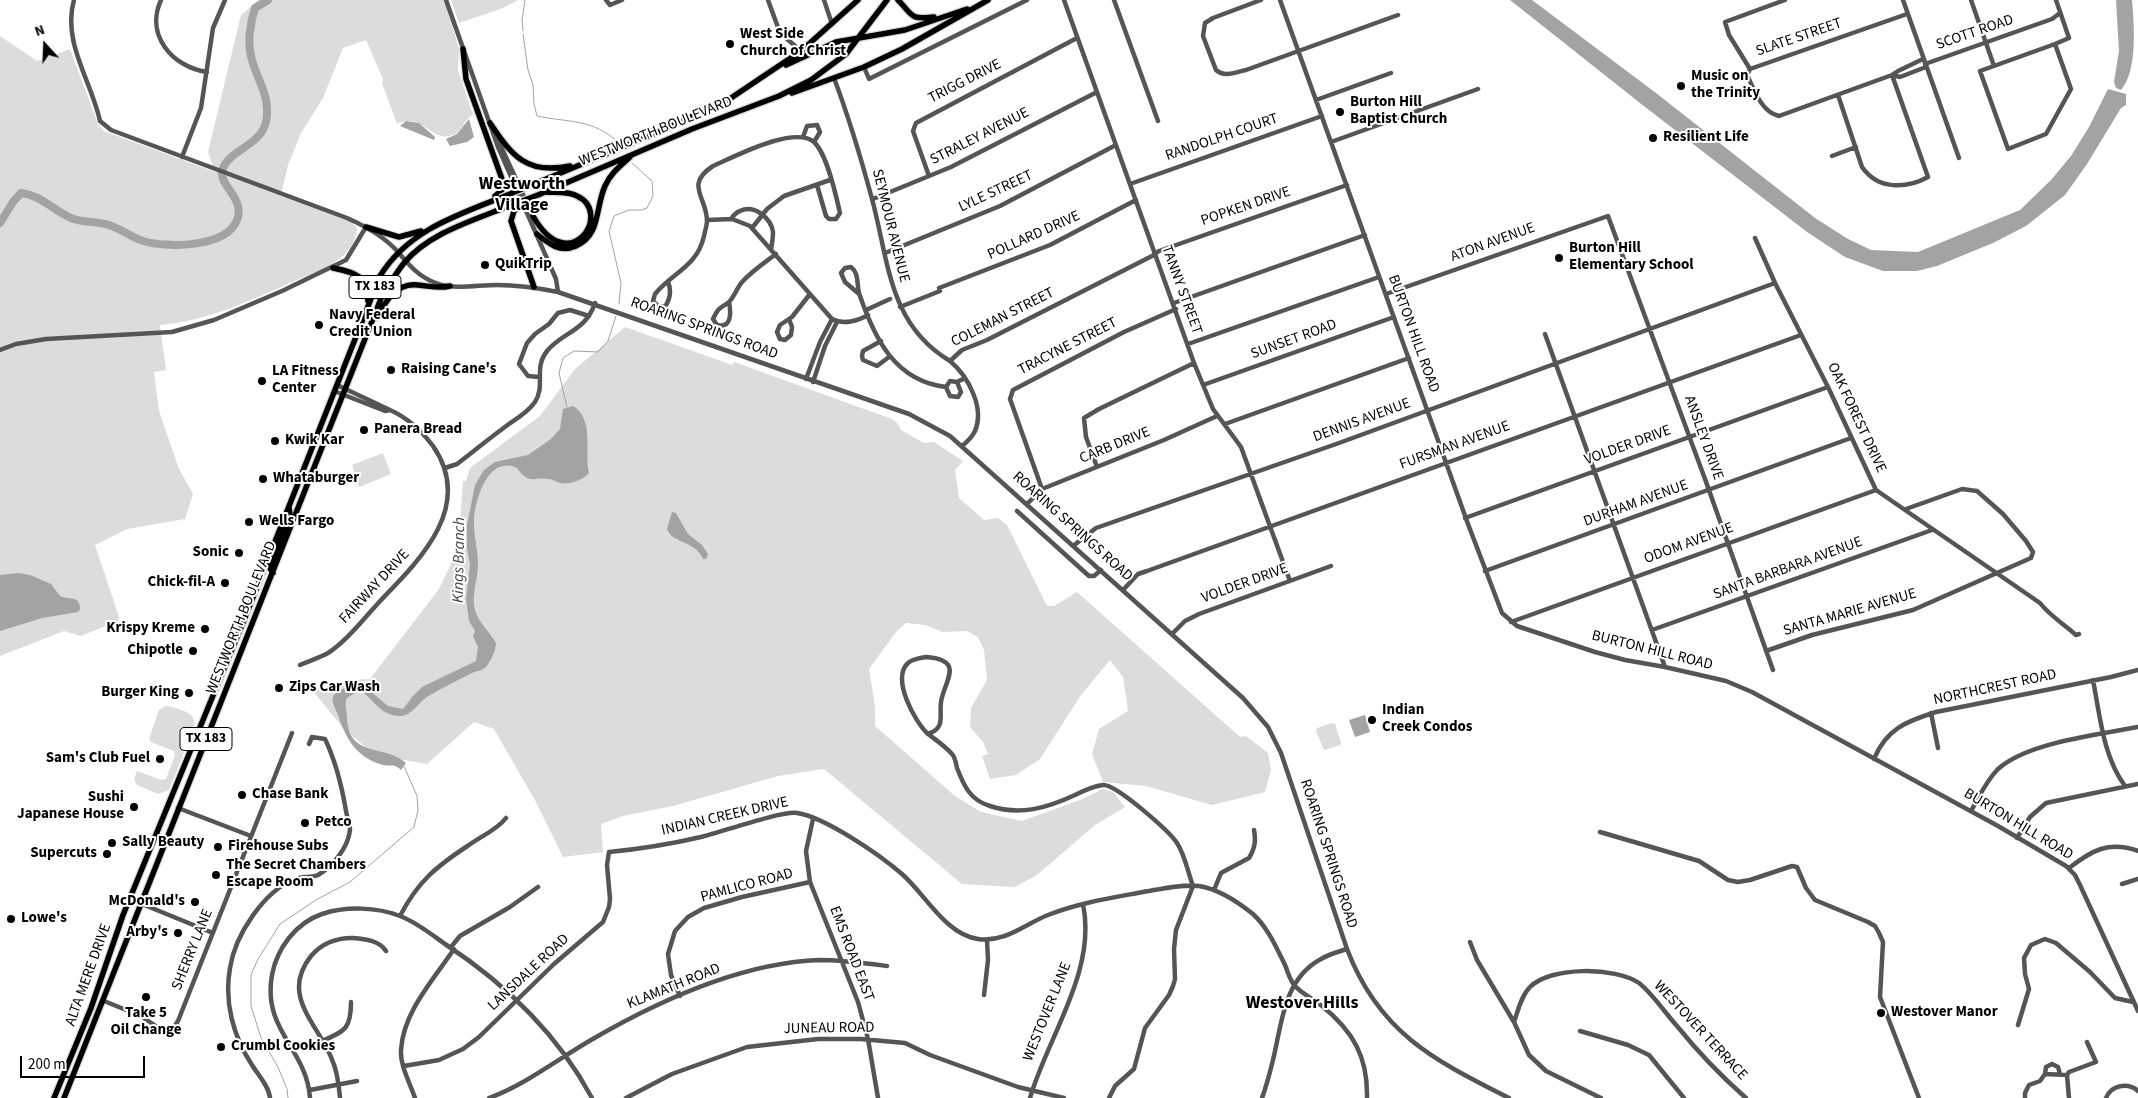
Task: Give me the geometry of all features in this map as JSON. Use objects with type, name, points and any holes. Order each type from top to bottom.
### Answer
[{"type":"main road","name":"WESTWORTH BOULEVARD","points":[[169,804],[336,388],[368,303],[380,276],[398,252],[412,239],[447,220],[654,134],[728,100],[801,51],[858,0]]},
{"type":"main road","name":"WESTWORTH BOULEVARD","points":[[178,808],[304,496],[382,296],[405,262],[451,230],[634,153],[779,96],[824,72],[846,54],[887,0]]},
{"type":"main road","points":[[779,96],[864,67],[902,49],[987,0]]},
{"type":"main road","points":[[900,1],[906,11],[913,16],[920,18],[943,16]]},
{"type":"main road","points":[[776,69],[836,42],[905,30],[976,6]]},
{"type":"main road","points":[[463,49],[463,67],[466,79],[502,185],[500,194],[475,208]]},
{"type":"main road","points":[[708,110],[713,121]]},
{"type":"main road","points":[[490,123],[504,144],[525,163],[549,168],[582,164]]},
{"type":"main road","points":[[654,134],[658,144]]},
{"type":"main road","points":[[537,234],[559,249],[572,248],[585,242],[594,229],[605,184],[617,168],[634,153]]},
{"type":"main road","points":[[533,216],[542,231],[550,238],[561,243],[572,243],[582,237],[590,228],[591,215],[582,199],[565,193],[541,193],[514,211],[511,221],[534,287]]},
{"type":"main road","points":[[447,220],[451,230]]},
{"type":"main road","points":[[366,227],[379,229],[399,237],[435,226]]},
{"type":"main road","points":[[333,268],[352,272],[360,277],[365,283],[368,303]]},
{"type":"main road","points":[[367,335],[372,329],[386,300],[398,290],[416,284],[440,289],[450,286]]},
{"type":"main road","points":[[304,496],[299,492],[298,488],[311,457],[311,447]]},
{"type":"main road","points":[[273,572],[270,568],[290,515],[289,505]]},
{"type":"main road","name":"ALTA MERE DRIVE","points":[[54,1098],[91,1008],[111,946],[169,804]]},
{"type":"main road","name":"ALTA MERE DRIVE","points":[[64,1098],[104,1001],[178,808]]},
{"type":"street","name":"ROARING SPRINGS ROAD","points":[[74,0],[70,28],[100,121],[110,130],[219,169],[366,227],[398,252],[405,262],[422,276],[450,286],[499,285],[534,287],[595,303],[915,417],[943,432],[962,446],[1243,698],[1268,727],[1281,753],[1347,949],[1360,978],[1378,1006],[1409,1040],[1444,1065],[1509,1098]]},
{"type":"street","points":[[161,0],[157,10],[156,22],[159,39],[163,46],[174,58],[191,69],[207,72]]},
{"type":"street","points":[[182,157],[201,108],[214,28],[225,0]]},
{"type":"street","points":[[446,0],[498,147],[556,279],[558,292]]},
{"type":"street","points":[[606,0],[610,5],[622,0]]},
{"type":"street","points":[[768,0],[780,33],[801,51]]},
{"type":"street","points":[[824,0],[832,24]]},
{"type":"street","points":[[864,67],[869,79],[1027,0]]},
{"type":"street","name":"TANNY STREET","points":[[1064,0],[1174,302],[1194,364],[1217,416],[1242,447],[1290,581]]},
{"type":"street","points":[[1114,0],[1158,121]]},
{"type":"street","points":[[1261,0],[1213,18],[1204,26],[1204,36],[1216,70],[1227,74],[1246,70],[1398,15]]},
{"type":"street","name":"BURTON HILL ROAD","points":[[1280,0],[1499,608],[1511,622],[1595,652],[1625,660],[1665,667],[1738,686],[1971,811],[2069,868],[2080,885],[2138,1011]]},
{"type":"street","name":"SLATE STREET","points":[[1786,0],[1725,22],[1729,35],[1750,69],[1907,14]]},
{"type":"street","points":[[1903,0],[1959,158]]},
{"type":"street","points":[[1971,0],[1994,66]]},
{"type":"street","points":[[2054,44],[2071,89],[2046,134],[2008,149],[1980,71],[2069,38],[2056,0]]},
{"type":"street","name":"SCOTT ROAD","points":[[1750,69],[1747,75],[1761,103],[1767,111],[1779,116],[1892,76],[1898,71],[2052,19],[2060,13]]},
{"type":"street","name":"TRIGG DRIVE","points":[[928,176],[913,130],[916,123],[1077,38]]},
{"type":"street","name":"SCOTT ROAD","points":[[1892,76],[1900,77],[1925,63]]},
{"type":"street","points":[[1316,100],[1391,73]]},
{"type":"street","points":[[1838,95],[1862,167],[1875,180],[1902,186],[1911,185],[1928,177],[1892,76]]},
{"type":"street","name":"SEYMOUR AVENUE","points":[[834,78],[872,199],[900,307],[909,323],[926,343],[950,362]]},
{"type":"street","points":[[1331,142],[1478,89]]},
{"type":"street","name":"STRALEY AVENUE","points":[[872,199],[903,188],[905,184],[951,167],[1097,92]]},
{"type":"street","name":"RANDOLPH COURT","points":[[1130,184],[1322,116]]},
{"type":"street","points":[[490,123],[533,216]]},
{"type":"street","points":[[803,137],[807,126],[817,125],[820,132],[814,142]]},
{"type":"street","points":[[668,282],[670,287],[668,302],[664,307],[658,306],[653,301],[655,294],[698,254],[707,220],[698,182],[706,171],[735,156],[777,141],[789,137],[803,137],[814,142],[823,155],[840,213],[836,219],[829,219],[826,216],[817,185]]},
{"type":"street","name":"LYLE STREET","points":[[885,253],[1000,206],[1116,145]]},
{"type":"street","points":[[1832,156],[1856,148]]},
{"type":"street","points":[[752,228],[767,209],[784,196],[830,180]]},
{"type":"street","name":"POPKEN DRIVE","points":[[1155,254],[1347,185]]},
{"type":"street","name":"POLLARD DRIVE","points":[[900,307],[1050,245],[1136,200]]},
{"type":"street","points":[[731,219],[740,211],[751,209],[762,214],[769,222],[773,232],[771,249]]},
{"type":"street","name":"ATON AVENUE","points":[[1386,294],[1608,216]]},
{"type":"street","name":"ANSLEY DRIVE","points":[[1608,216],[1690,437],[1773,670]]},
{"type":"street","points":[[707,220],[731,219],[752,228],[832,319],[837,322],[853,321],[868,315]]},
{"type":"street","points":[[0,350],[16,344],[46,339],[132,335],[180,330],[224,316],[333,268],[346,260],[366,227]]},
{"type":"street","points":[[1174,302],[1364,235]]},
{"type":"street","name":"OAK FOREST DRIVE","points":[[1755,238],[1876,490],[1906,509],[1932,530],[1995,574],[2040,603],[2057,622],[2068,627],[2076,635],[2079,634]]},
{"type":"street","points":[[729,302],[730,318],[727,324],[716,325],[713,319],[716,311],[729,302],[740,284],[752,272],[776,254]]},
{"type":"street","name":"COLEMAN STREET","points":[[962,446],[975,430],[978,418],[976,406],[965,378],[950,362],[962,350],[988,340],[1155,254]]},
{"type":"street","points":[[859,294],[842,276],[842,270],[845,268],[851,267],[855,271],[859,294],[889,357],[903,371],[946,387],[950,396],[958,397],[961,392],[957,382]]},
{"type":"street","points":[[1188,344],[1379,277]]},
{"type":"street","name":"DENNIS AVENUE","points":[[1073,546],[1096,528],[1556,364],[1775,283]]},
{"type":"street","points":[[789,319],[792,327],[791,336],[784,340],[780,339],[777,332],[780,325],[789,319],[810,294]]},
{"type":"street","points":[[866,310],[890,300]]},
{"type":"street","points":[[445,468],[456,464],[528,410],[538,395],[540,364],[549,349],[555,342],[575,331],[589,316],[595,303]]},
{"type":"street","name":"TRACYNE STREET","points":[[1042,488],[1010,399],[1013,390],[1124,332],[1176,309]]},
{"type":"street","points":[[539,377],[528,376],[519,364],[524,349],[531,339],[549,324],[558,313],[570,310],[589,316]]},
{"type":"street","name":"SUNSET ROAD","points":[[1203,385],[1394,317]]},
{"type":"street","points":[[806,379],[820,342],[832,319]]},
{"type":"street","points":[[813,382],[825,346],[837,322]]},
{"type":"street","points":[[1545,334],[1665,667]]},
{"type":"street","name":"FURSMAN AVENUE","points":[[1123,590],[1138,574],[1801,335]]},
{"type":"street","points":[[881,341],[863,351],[863,360],[877,366],[889,357]]},
{"type":"street","points":[[1225,424],[1409,358]]},
{"type":"street","points":[[1098,467],[1086,436],[1084,418],[1099,408],[1194,364]]},
{"type":"street","points":[[946,387],[950,381],[957,382],[965,378]]},
{"type":"street","name":"VOLDER DRIVE","points":[[1466,518],[1828,387]]},
{"type":"street","name":"FAIRWAY DRIVE","points":[[300,665],[324,655],[336,646],[420,559],[446,510],[449,496],[445,468],[439,455],[415,425],[390,410],[385,411],[336,388]]},
{"type":"street","name":"CARB DRIVE","points":[[1027,504],[1042,488],[1164,440],[1217,416]]},
{"type":"street","name":"DURHAM AVENUE","points":[[1485,571],[1851,438]]},
{"type":"street","name":"SANTA MARIE AVENUE","points":[[1766,651],[1812,635],[1913,610],[2031,558],[2033,552],[2026,541],[2003,514],[1977,491],[1962,489],[1906,509]]},
{"type":"street","name":"ODOM AVENUE","points":[[1511,622],[1876,490]]},
{"type":"street","points":[[1017,511],[1089,576],[1094,576],[1101,570]]},
{"type":"street","name":"SANTA BARBARA AVENUE","points":[[1652,630],[1932,530]]},
{"type":"street","name":"VOLDER DRIVE","points":[[1172,634],[1185,621],[1199,614],[1331,566]]},
{"type":"street","points":[[928,734],[938,730],[941,724],[941,700],[951,677],[949,667],[944,661],[926,656],[908,663],[904,668],[902,677],[904,692],[912,714],[928,734],[952,754],[967,792],[978,801],[991,807],[1030,811],[1040,809],[1102,785],[1113,786],[1176,841],[1193,886],[1176,930],[1174,949],[1175,979],[1169,995],[1145,1028],[1134,1070],[1115,1086],[1109,1098]]},
{"type":"street","name":"NORTHCREST ROAD","points":[[1874,758],[1881,745],[1897,728],[1906,722],[1931,713],[2138,670]]},
{"type":"street","points":[[2093,680],[2112,765],[2126,786]]},
{"type":"street","points":[[1931,713],[1938,748]]},
{"type":"street","points":[[1971,811],[1987,783],[2008,761],[2034,748],[2138,727]]},
{"type":"street","name":"SHERRY LANE","points":[[104,1001],[142,1016],[169,1035],[178,1021],[292,733]]},
{"type":"street","points":[[270,1098],[264,1083],[238,1042],[230,1016],[228,996],[230,968],[242,933],[253,915],[267,899],[294,879],[316,876],[341,854],[347,840],[350,829],[344,793],[332,752],[325,739],[312,737],[309,744]]},
{"type":"street","points":[[2018,838],[2030,816],[2046,803],[2138,784]]},
{"type":"street","points":[[178,808],[251,836]]},
{"type":"street","name":"INDIAN CREEK DRIVE","points":[[609,852],[644,848],[702,837],[789,813],[796,813],[813,819],[855,840],[901,873],[953,929],[968,937],[987,940]]},
{"type":"street","points":[[400,916],[414,891],[430,874],[469,845],[499,826],[506,818]]},
{"type":"street","name":"EMS ROAD EAST","points":[[813,819],[806,851],[810,882],[858,1002],[868,1039],[878,1098]]},
{"type":"street","points":[[1214,890],[1221,873],[1249,858],[1255,845],[1254,830]]},
{"type":"street","points":[[1600,832],[1686,856],[1699,861],[1728,880],[1738,882],[1792,866],[1797,867],[1806,888],[1815,900],[1875,926],[1883,942],[1879,986],[1882,1006],[1919,1098]]},
{"type":"street","points":[[2069,868],[2090,853],[2104,848],[2117,847],[2138,851]]},
{"type":"street","name":"LANSDALE ROAD","points":[[404,1066],[439,1060],[463,1049],[479,1037],[554,964],[593,932],[606,918],[610,899],[606,865],[609,852]]},
{"type":"street","points":[[2122,884],[2138,879]]},
{"type":"street","name":"PAMLICO ROAD","points":[[680,996],[670,974],[668,954],[675,931],[688,917],[704,908],[742,897],[810,882]]},
{"type":"street","points":[[984,994],[988,960],[987,940],[1002,937],[1035,920],[1083,904],[1145,892],[1193,886],[1214,890],[1252,914],[1263,925],[1274,940],[1294,986],[1335,1018],[1354,1041],[1366,1071],[1367,1098]]},
{"type":"street","points":[[415,1098],[404,1066],[401,1050],[406,1028],[415,1006],[460,936],[510,907],[538,887]]},
{"type":"street","points":[[142,904],[213,932]]},
{"type":"street","name":"WESTOVER LANE","points":[[1030,1098],[1037,1073],[1079,972],[1085,947],[1087,926],[1083,904]]},
{"type":"street","points":[[310,1098],[310,1090],[302,1066],[284,1037],[273,1013],[270,989],[272,974],[281,949],[298,928],[309,920],[327,912],[367,909],[400,916],[452,948],[491,976],[517,1000],[566,1055],[592,1098]]},
{"type":"street","points":[[340,1098],[339,1084],[331,1057],[308,1018],[300,996],[301,977],[308,960],[321,947],[336,940],[360,939],[371,941],[383,946],[386,951]]},
{"type":"street","points":[[2018,1025],[2029,989],[2024,974],[2024,958],[2031,945],[2045,939],[2056,943],[2090,972],[2115,998],[2133,1002]]},
{"type":"street","points":[[1470,942],[1477,960],[1514,1022],[1529,1055],[1546,1071],[1601,1098]]},
{"type":"street","points":[[1262,1098],[1272,1064],[1284,1007],[1294,986],[1301,975],[1320,959],[1347,949]]},
{"type":"street","name":"KLAMATH ROAD","points":[[489,1098],[519,1083],[631,1018],[680,996],[736,976],[778,964],[841,960],[887,966]]},
{"type":"street","name":"WESTOVER TERRACE","points":[[1514,1022],[1526,992],[1535,983],[1548,977],[1566,973],[1597,972],[1626,976],[1641,984],[1684,1035],[1746,1098]]},
{"type":"street","points":[[322,1041],[332,1037],[349,1024],[351,1002]]},
{"type":"street","points":[[1580,1030],[1628,1045],[1649,1056],[1684,1098]]},
{"type":"street","name":"JUNEAU ROAD","points":[[626,1098],[672,1074],[746,1048],[818,1039],[868,1039],[906,1043],[930,1055],[1018,1087],[1064,1098]]},
{"type":"street","points":[[2067,1075],[2071,1071],[2096,1062],[2087,1042]]},
{"type":"street","points":[[2025,1098],[2028,1085],[2040,1081],[2046,1074],[2046,1067],[2052,1064],[2058,1067],[2060,1074]]},
{"type":"street","points":[[2046,1074],[2067,1075]]},
{"type":"street","points":[[2067,1075],[2069,1098]]},
{"type":"street","points":[[310,1090],[357,1081]]},
{"type":"street","points":[[2106,1098],[2108,1092],[2120,1086],[2130,1086],[2138,1091]]},
{"type":"shaded area","points":[[259,0],[445,0],[459,49],[458,70],[473,115],[458,132],[447,136],[440,136],[414,122],[406,121],[397,124],[382,83],[383,79],[366,40],[343,48],[323,98],[301,133],[288,165],[281,195],[351,221],[357,228],[351,246],[339,259],[328,266],[247,302],[196,319],[160,325],[166,370],[154,372],[159,411],[179,469],[193,494],[185,519],[127,529],[95,545],[119,617],[118,621],[81,636],[64,631],[0,656],[0,36],[37,61],[70,49],[98,124],[104,131],[215,172],[208,152],[241,15]]},
{"type":"shaded area","points":[[451,0],[518,0],[503,8],[459,23]]},
{"type":"shaded area","points":[[1510,0],[1532,0],[1656,93],[1815,218],[1848,239],[1871,250],[1918,252],[2020,210],[2051,180],[2071,156],[2089,127],[2108,89],[2126,94],[2126,105],[2121,108],[2087,164],[2065,195],[2026,226],[1993,243],[1937,266],[1917,271],[1883,271],[1845,257],[1807,232]]},
{"type":"shaded area","points":[[2116,0],[2132,0],[2134,22],[2134,47],[2130,71],[2121,90],[2116,88],[2114,82],[2119,51]]},
{"type":"shaded area","points":[[469,119],[474,137],[467,142],[450,146],[446,139],[457,134]]},
{"type":"shaded area","points":[[406,121],[419,123],[435,137],[434,140],[400,126]]},
{"type":"shaded area","points":[[625,327],[732,365],[734,362],[892,419],[901,430],[924,443],[934,442],[963,461],[955,470],[959,498],[984,520],[998,518],[1007,525],[1047,606],[1054,606],[1077,592],[1240,737],[1246,736],[1268,753],[1271,770],[1265,792],[1212,805],[1146,786],[1103,782],[1092,754],[1099,729],[1128,711],[1123,677],[1110,660],[1081,695],[1040,759],[1016,775],[990,779],[982,756],[988,754],[983,742],[970,727],[971,708],[987,680],[984,650],[978,637],[967,631],[942,632],[926,625],[906,623],[896,632],[869,669],[875,706],[875,726],[955,796],[981,812],[1022,821],[1080,800],[1103,789],[1113,792],[1125,807],[1095,825],[1037,875],[1015,887],[962,884],[824,769],[778,776],[673,806],[623,816],[601,824],[603,852],[563,857],[536,802],[494,729],[474,722],[427,764],[375,755],[343,728],[313,691],[347,680],[370,679],[439,589],[458,549],[463,481],[466,481],[470,468],[540,416],[575,369]]},
{"type":"shaded area","points":[[573,406],[580,412],[586,428],[589,473],[586,476],[572,483],[559,483],[544,478],[529,479],[521,474],[517,468],[499,467],[486,480],[481,490],[474,518],[478,564],[474,604],[479,619],[496,643],[490,662],[483,669],[427,697],[408,714],[400,716],[388,713],[378,707],[360,690],[347,698],[349,730],[354,739],[369,749],[398,757],[406,763],[401,770],[367,758],[360,753],[346,734],[333,704],[333,696],[347,687],[363,685],[388,706],[403,709],[422,687],[476,661],[478,647],[473,636],[475,631],[469,621],[466,599],[470,564],[467,548],[467,525],[475,485],[484,470],[495,462],[528,455],[551,439],[560,429],[563,409]]},
{"type":"shaded area","points":[[383,453],[391,474],[359,487],[352,465]]},
{"type":"shaded area","points":[[672,512],[676,513],[688,534],[702,545],[708,554],[706,559],[703,559],[694,548],[670,534],[667,529]]},
{"type":"shaded area","points":[[18,573],[30,575],[51,584],[60,596],[76,600],[80,605],[80,609],[78,612],[42,618],[0,631],[0,575]]},
{"type":"shaded area","points":[[165,706],[170,706],[190,714],[193,718],[194,727],[185,748],[181,747],[180,749],[184,753],[169,790],[158,794],[137,785],[134,779],[137,771],[161,780],[166,779],[175,755],[174,751],[151,742],[149,739],[159,710]]},
{"type":"shaded area","points":[[1365,715],[1370,732],[1355,737],[1349,720]]},
{"type":"shaded area","points":[[1332,723],[1335,724],[1341,742],[1340,745],[1324,750],[1316,731],[1317,728]]},
{"type":"waterway","points":[[0,223],[21,193],[35,197],[71,218],[109,225],[143,241],[153,243],[166,245],[195,244],[209,241],[231,229],[237,220],[238,205],[222,174],[223,168],[232,156],[252,142],[263,130],[266,122],[267,105],[250,54],[249,40],[255,8],[268,0]]},
{"type":"waterway","name":"Kings Branch","points":[[523,31],[522,20],[525,0]]},
{"type":"waterway","name":"Kings Branch","points":[[523,34],[537,116],[590,125],[609,135],[619,143]]},
{"type":"waterway","name":"Kings Branch","points":[[619,304],[621,283],[609,231],[614,216],[629,210],[647,208],[653,196],[652,181],[632,163]]},
{"type":"waterway","name":"Kings Branch","points":[[567,407],[559,373],[563,358],[574,351],[598,352],[608,341],[616,316]]},
{"type":"waterway","name":"Kings Branch","points":[[288,1098],[287,1089],[278,1067],[261,1038],[251,1006],[251,975],[257,961],[280,924],[316,900],[350,882],[414,827],[418,810],[417,796],[404,766]]},
{"type":"place","name":"West Side Church of Christ","points":[[730,44]]},
{"type":"place","name":"Music on the Trinity","points":[[1681,86]]},
{"type":"place","name":"Burton Hill Baptist Church","points":[[1340,112]]},
{"type":"place","name":"Resilient Life","points":[[1653,138]]},
{"type":"place","name":"Burton Hill Elementary School","points":[[1559,258]]},
{"type":"place","name":"QuikTrip","points":[[485,265]]},
{"type":"place","name":"Navy Federal Credit Union","points":[[319,325]]},
{"type":"place","name":"Raising Cane's","points":[[391,370]]},
{"type":"place","name":"LA Fitness Center","points":[[262,381]]},
{"type":"place","name":"Panera Bread","points":[[364,430]]},
{"type":"place","name":"Kwik Kar","points":[[275,441]]},
{"type":"place","name":"Whataburger","points":[[263,479]]},
{"type":"place","name":"Wells Fargo","points":[[249,522]]},
{"type":"place","name":"Sonic","points":[[239,553]]},
{"type":"place","name":"Chick-fil-A","points":[[225,583]]},
{"type":"place","name":"Krispy Kreme","points":[[205,629]]},
{"type":"place","name":"Chipotle","points":[[193,651]]},
{"type":"place","name":"Zips Car Wash","points":[[279,688]]},
{"type":"place","name":"Burger King","points":[[189,693]]},
{"type":"place","name":"Indian Creek Condos","points":[[1372,720]]},
{"type":"place","name":"Sam's Club Fuel","points":[[160,759]]},
{"type":"place","name":"Chase Bank","points":[[242,795]]},
{"type":"place","name":"Sushi Japanese House","points":[[134,807]]},
{"type":"place","name":"Petco","points":[[305,823]]},
{"type":"place","name":"Sally Beauty","points":[[112,843]]},
{"type":"place","name":"Firehouse Subs","points":[[218,847]]},
{"type":"place","name":"Supercuts","points":[[107,854]]},
{"type":"place","name":"The Secret Chambers Escape Room","points":[[216,875]]},
{"type":"place","name":"McDonald's","points":[[195,902]]},
{"type":"place","name":"Lowe's","points":[[11,919]]},
{"type":"place","name":"Arby's","points":[[178,933]]},
{"type":"place","name":"Take 5 Oil Change","points":[[146,997]]},
{"type":"place","name":"Westover Manor","points":[[1881,1013]]},
{"type":"place","name":"Crumbl Cookies","points":[[221,1047]]},
{"type":"district","name":"Westworth Village","points":[[522,195]]},
{"type":"district","name":"Westover Hills","points":[[1302,1004]]}]
